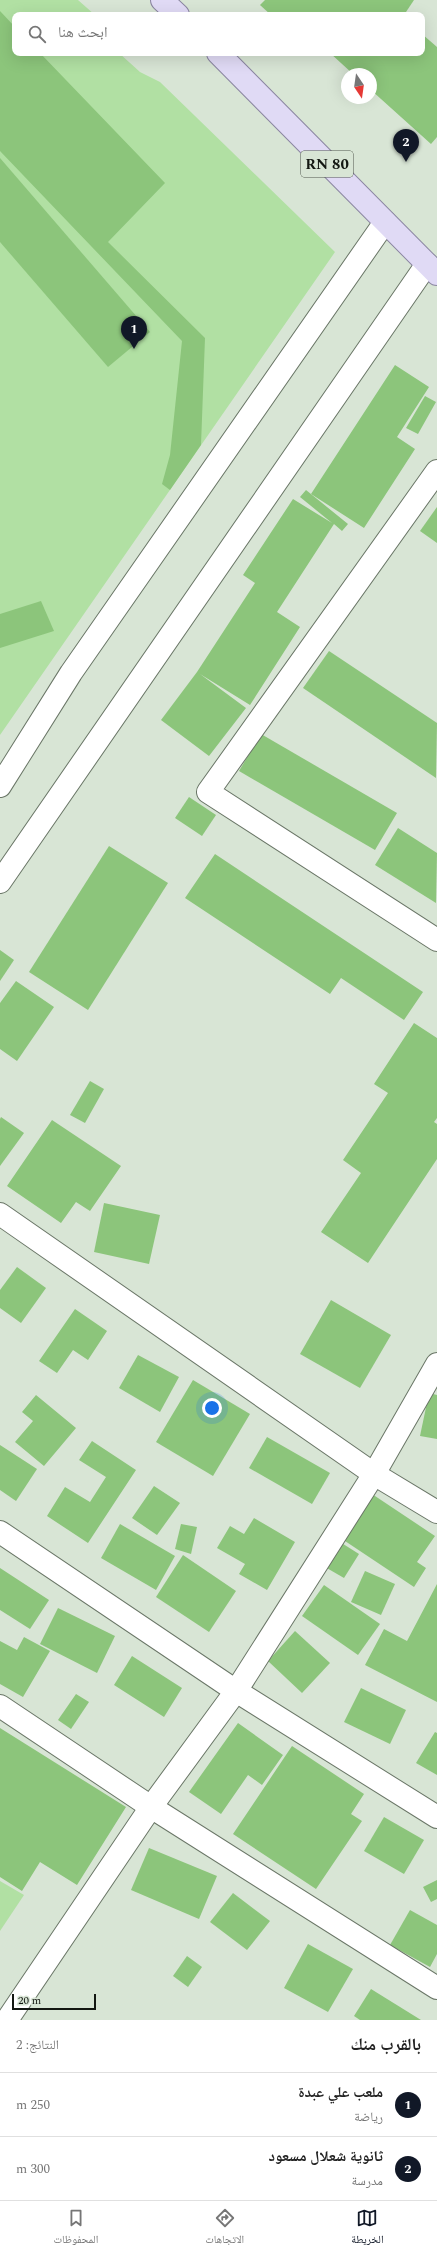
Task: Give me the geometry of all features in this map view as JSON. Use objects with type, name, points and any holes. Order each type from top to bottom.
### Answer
[{"type":"main road","points":[[162,0],[175,12]]},
{"type":"main road","name":"RN 80","points":[[221,56],[432,269]]},
{"type":"street","points":[[0,786],[70,673],[385,222]]},
{"type":"street","points":[[0,882],[432,269]]},
{"type":"street","points":[[437,471],[208,792],[437,940]]},
{"type":"street","points":[[0,1214],[374,1474],[437,1512]]},
{"type":"street","points":[[7,2020],[151,1807],[236,1691],[374,1474],[437,1364]]},
{"type":"street","points":[[0,1532],[236,1691],[437,1817]]},
{"type":"street","points":[[0,1706],[151,1807],[437,1988]]},
{"type":"green space","points":[[0,0],[78,0],[92,12],[12,12],[12,56],[122,56],[140,72],[160,82],[335,252],[0,735]]},
{"type":"green space","points":[[0,1881],[24,1895],[0,1931]]},
{"type":"building","points":[[265,0],[414,0],[406,12],[268,12],[260,5]]},
{"type":"building","points":[[0,11],[12,24],[12,56],[43,56],[165,183],[108,242],[205,338],[201,445],[170,490],[162,484],[170,455],[182,341],[0,151]]},
{"type":"building","points":[[425,37],[437,47],[437,137],[431,144],[377,95],[377,68],[346,68],[333,56],[425,56]]},
{"type":"building","points":[[0,158],[150,332],[108,367],[0,242]]},
{"type":"building","points":[[395,365],[429,387],[397,437],[415,449],[364,528],[311,494]]},
{"type":"building","points":[[425,396],[436,402],[418,434],[406,428]]},
{"type":"building","points":[[306,490],[348,524],[342,531],[334,524],[277,612],[300,627],[250,705],[200,674],[246,708],[209,756],[161,720],[197,672],[255,583],[243,575],[293,499],[332,523],[300,497]]},
{"type":"building","points":[[437,507],[437,543],[420,531]]},
{"type":"building","points":[[41,601],[54,631],[0,648],[0,614]]},
{"type":"building","points":[[329,651],[437,723],[436,778],[303,688]]},
{"type":"building","points":[[261,734],[397,813],[375,850],[239,771]]},
{"type":"building","points":[[189,797],[216,815],[202,836],[175,818]]},
{"type":"building","points":[[398,828],[437,853],[436,903],[375,865]]},
{"type":"building","points":[[109,846],[168,883],[88,1010],[29,972]]},
{"type":"building","points":[[215,854],[423,992],[404,1020],[341,978],[330,994],[185,898]]},
{"type":"building","points":[[0,950],[14,960],[0,981]]},
{"type":"building","points":[[16,981],[54,1007],[17,1061],[0,1049],[0,1003]]},
{"type":"building","points":[[414,1023],[437,1038],[437,1118],[434,1122],[437,1124],[437,1159],[368,1263],[321,1232],[361,1173],[343,1160],[388,1093],[374,1084]]},
{"type":"building","points":[[90,1081],[104,1089],[85,1123],[70,1115]]},
{"type":"building","points":[[1,1117],[24,1133],[0,1166],[0,1119]]},
{"type":"building","points":[[52,1120],[121,1166],[90,1211],[76,1202],[61,1223],[7,1186]]},
{"type":"building","points":[[104,1203],[160,1215],[149,1264],[94,1252]]},
{"type":"building","points":[[17,1267],[46,1288],[21,1323],[0,1308],[0,1290]]},
{"type":"building","points":[[331,1300],[391,1335],[360,1388],[300,1354]]},
{"type":"building","points":[[75,1309],[107,1331],[88,1360],[73,1350],[57,1373],[39,1361]]},
{"type":"building","points":[[138,1355],[179,1377],[160,1412],[119,1388]]},
{"type":"building","points":[[193,1380],[250,1414],[213,1476],[156,1442]]},
{"type":"building","points":[[429,1393],[437,1395],[437,1439],[420,1436]]},
{"type":"building","points":[[36,1395],[76,1428],[44,1466],[15,1442],[33,1421],[22,1412]]},
{"type":"building","points":[[267,1437],[330,1473],[312,1504],[249,1468]]},
{"type":"building","points":[[92,1441],[136,1470],[88,1543],[47,1516],[65,1487],[90,1502],[106,1477],[79,1460]]},
{"type":"building","points":[[0,1445],[37,1469],[16,1501],[0,1490]]},
{"type":"building","points":[[154,1486],[180,1503],[157,1535],[132,1518]]},
{"type":"building","points":[[366,1490],[435,1536],[417,1562],[426,1568],[414,1587],[336,1535]]},
{"type":"building","points":[[254,1518],[295,1542],[267,1590],[239,1574],[245,1564],[217,1548],[230,1526],[244,1534]]},
{"type":"building","points":[[120,1524],[175,1556],[156,1590],[101,1558]]},
{"type":"building","points":[[181,1524],[197,1527],[191,1554],[175,1549]]},
{"type":"building","points":[[340,1542],[359,1554],[344,1578],[325,1567]]},
{"type":"building","points":[[183,1555],[236,1591],[209,1632],[156,1597]]},
{"type":"building","points":[[0,1568],[49,1600],[30,1629],[0,1610]]},
{"type":"building","points":[[365,1571],[395,1584],[381,1615],[351,1602]]},
{"type":"building","points":[[437,1584],[437,1702],[365,1665],[384,1629],[407,1641]]},
{"type":"building","points":[[324,1585],[380,1624],[358,1655],[302,1616]]},
{"type":"building","points":[[58,1608],[115,1636],[97,1673],[40,1644]]},
{"type":"building","points":[[295,1631],[330,1663],[302,1693],[268,1661]]},
{"type":"building","points":[[24,1637],[50,1651],[23,1697],[0,1684],[0,1641],[17,1650]]},
{"type":"building","points":[[132,1656],[182,1688],[164,1717],[114,1685]]},
{"type":"building","points":[[361,1688],[406,1710],[390,1744],[344,1722]]},
{"type":"building","points":[[76,1694],[89,1702],[71,1729],[58,1720]]},
{"type":"building","points":[[238,1723],[283,1755],[262,1785],[248,1775],[221,1814],[189,1792]]},
{"type":"building","points":[[0,1728],[126,1807],[77,1885],[40,1862],[22,1891],[0,1877]]},
{"type":"building","points":[[435,1732],[437,1733],[437,1775],[416,1763]]},
{"type":"building","points":[[292,1746],[364,1794],[351,1814],[362,1821],[316,1889],[233,1834]]},
{"type":"building","points":[[384,1817],[424,1840],[404,1874],[364,1851]]},
{"type":"building","points":[[149,1848],[217,1876],[199,1919],[131,1890]]},
{"type":"building","points":[[437,1880],[437,1899],[431,1902],[423,1887]]},
{"type":"building","points":[[233,1893],[270,1921],[247,1950],[210,1922]]},
{"type":"building","points":[[410,1910],[437,1925],[437,1954],[430,1967],[390,1945]]},
{"type":"building","points":[[308,1944],[353,1969],[328,2012],[284,1988]]},
{"type":"building","points":[[187,1956],[202,1967],[188,1987],[173,1976]]},
{"type":"building","points":[[371,1989],[421,2020],[360,2020],[354,2016]]},
{"type":"place","name":"ثانوية شعلال مسعود","points":[[406,162]]},
{"type":"place","name":"ملعب علي عبدة","points":[[134,349]]}]
